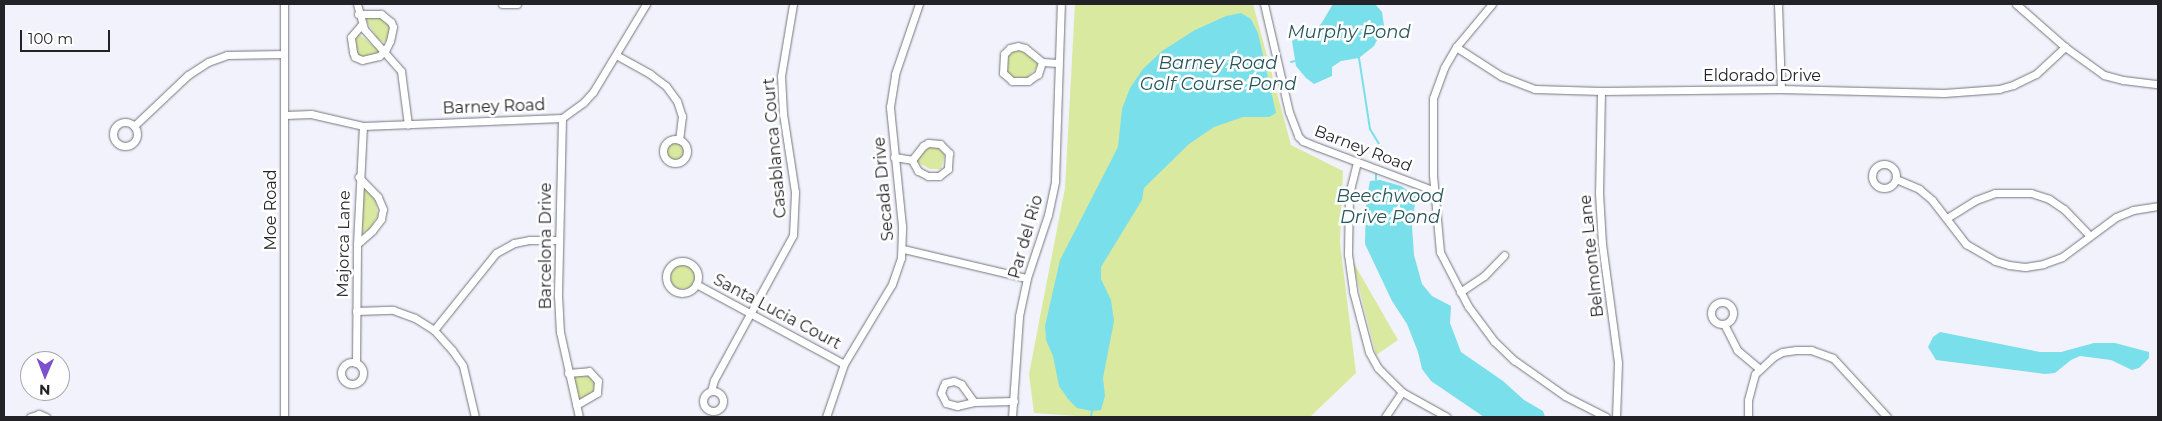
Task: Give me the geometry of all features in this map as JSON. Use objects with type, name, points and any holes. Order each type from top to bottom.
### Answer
[{"type":"street","name":"Moe Road","points":[[284,4],[286,115],[284,417]]},
{"type":"street","points":[[356,4],[364,30],[386,51],[401,71],[408,125]]},
{"type":"street","points":[[502,4],[517,4]]},
{"type":"street","name":"Barney Road","points":[[286,115],[311,114],[363,126],[562,118],[583,104],[593,92],[646,4]]},
{"type":"street","name":"Casablanca Court","points":[[711,391],[714,380],[752,314],[786,248],[795,223],[795,192],[783,114],[781,76],[793,4]]},
{"type":"street","name":"Secada Drive","points":[[826,417],[844,364],[892,284],[899,268],[903,249],[902,226],[890,107],[892,89],[900,59],[919,4]]},
{"type":"street","name":"Par del Rio","points":[[1012,417],[1018,327],[1027,278],[1053,192],[1058,125],[1058,62],[1061,4]]},
{"type":"street","name":"Barney Road","points":[[1264,4],[1289,112],[1298,136],[1303,141],[1435,191]]},
{"type":"street","points":[[1492,4],[1456,47],[1444,68],[1433,98],[1432,149],[1440,252],[1460,292],[1494,341],[1514,360],[1565,396],[1606,417]]},
{"type":"street","points":[[1778,4],[1781,89]]},
{"type":"street","points":[[2016,4],[2065,47],[2104,75],[2123,80],[2158,84]]},
{"type":"street","points":[[358,14],[382,14],[391,22],[392,34],[386,51],[372,59],[362,60],[355,57],[351,45],[351,37],[362,24]]},
{"type":"street","points":[[1042,62],[1038,74],[1028,81],[1012,81],[1003,72],[1004,54],[1013,47],[1025,48],[1042,62],[1058,62]]},
{"type":"street","name":"Eldorado Drive","points":[[1456,47],[1501,76],[1526,87],[1548,90],[1781,89],[1944,93],[1999,89],[2013,85],[2036,74],[2065,47]]},
{"type":"street","points":[[134,126],[182,81],[208,62],[227,55],[284,54]]},
{"type":"street","points":[[616,55],[650,74],[666,86],[677,101],[682,116],[679,140]]},
{"type":"street","name":"Belmonte Lane","points":[[1601,91],[1599,193],[1602,244],[1618,363],[1616,417]]},
{"type":"street","name":"Barcelona Drive","points":[[562,118],[558,295],[560,332],[579,417]]},
{"type":"street","name":"Majorca Lane","points":[[356,363],[357,244],[363,126]]},
{"type":"street","points":[[928,143],[940,144],[949,153],[948,169],[939,176],[928,176],[918,171],[912,160],[923,146],[928,143]]},
{"type":"street","points":[[894,157],[912,160]]},
{"type":"street","points":[[1357,162],[1349,195],[1347,236],[1353,291],[1369,352],[1378,368],[1402,392],[1447,417]]},
{"type":"street","points":[[357,244],[372,231],[381,219],[383,209],[378,197],[359,177]]},
{"type":"street","points":[[1896,179],[1919,189],[1947,218],[1966,244],[1995,261],[2025,267],[2043,264],[2062,257],[2116,217],[2133,210],[2158,206]]},
{"type":"street","points":[[1947,218],[1976,200],[1995,193],[2031,193],[2049,199],[2064,209],[2090,236]]},
{"type":"street","points":[[434,330],[496,253],[514,243],[529,240],[559,240]]},
{"type":"street","points":[[903,249],[1027,278]]},
{"type":"street","points":[[1460,292],[1484,276],[1504,255]]},
{"type":"street","name":"Santa Lucia Court","points":[[676,263],[690,263],[697,271],[696,284],[685,292],[675,290],[668,283],[668,270],[676,263]]},
{"type":"street","name":"Santa Lucia Court","points":[[696,284],[844,364]]},
{"type":"street","points":[[356,311],[393,310],[415,318],[434,330],[463,366],[475,417]]},
{"type":"street","points":[[1724,324],[1737,350],[1760,369]]},
{"type":"street","points":[[1748,417],[1748,400],[1751,384],[1760,369],[1782,352],[1796,350],[1824,353],[1842,366],[1887,417]]},
{"type":"street","points":[[568,373],[589,372],[598,381],[597,393],[576,405]]},
{"type":"street","points":[[974,402],[958,382],[949,382],[942,387],[943,398],[950,405],[1014,401]]},
{"type":"street","points":[[1385,417],[1402,392]]},
{"type":"street","points":[[30,417],[39,414],[46,417]]},
{"type":"green space","points":[[1075,4],[1253,4],[1291,145],[1343,171],[1340,243],[1356,373],[1310,417],[1091,417],[1034,413],[1029,374],[1065,188]]},
{"type":"green space","points":[[364,17],[383,17],[390,28],[388,40],[383,42],[377,38]]},
{"type":"green space","points":[[359,34],[378,50],[378,53],[368,58],[359,56],[354,44],[355,38]]},
{"type":"green space","points":[[1020,50],[1037,62],[1038,66],[1027,78],[1015,79],[1005,72],[1006,58],[1014,51]]},
{"type":"green space","points":[[675,142],[681,145],[684,151],[681,157],[675,160],[669,157],[666,151],[669,145]]},
{"type":"green space","points":[[931,146],[940,148],[945,153],[941,169],[930,169],[917,162],[917,158]]},
{"type":"green space","points":[[363,189],[366,189],[376,201],[378,215],[370,229],[362,233]]},
{"type":"green space","points":[[1352,260],[1398,340],[1376,355]]},
{"type":"green space","points":[[683,263],[694,271],[696,284],[691,288],[677,289],[672,285],[670,274],[678,264]]},
{"type":"green space","points":[[589,371],[599,387],[576,405],[568,373]]},
{"type":"water","name":"Murphy Pond","points":[[1333,4],[1375,4],[1382,12],[1384,26],[1374,46],[1359,58],[1341,61],[1332,67],[1332,76],[1314,84],[1296,66],[1292,41],[1321,24]]},
{"type":"water","name":"Barney Road Golf Course Pond","points":[[1241,13],[1251,19],[1258,33],[1276,113],[1269,117],[1243,117],[1214,127],[1189,144],[1144,188],[1142,200],[1101,267],[1101,279],[1111,300],[1114,321],[1103,378],[1105,396],[1101,410],[1092,411],[1077,408],[1059,386],[1053,356],[1046,340],[1045,326],[1060,260],[1118,147],[1122,109],[1130,88],[1143,69],[1162,51],[1195,30],[1226,16]]},
{"type":"water","name":"Beechwood Drive Pond","points":[[1380,180],[1401,186],[1416,196],[1412,226],[1414,255],[1422,284],[1432,296],[1451,306],[1450,323],[1461,352],[1503,381],[1524,400],[1543,411],[1545,417],[1484,417],[1431,381],[1422,369],[1418,352],[1407,324],[1392,301],[1365,244],[1366,202],[1370,181]]},
{"type":"water","points":[[1940,332],[2040,352],[2061,352],[2094,343],[2115,343],[2149,352],[2149,358],[2139,368],[2132,370],[2111,360],[2080,356],[2071,360],[2055,373],[2045,374],[1936,360],[1928,347],[1933,337]]},
{"type":"waterway","points":[[1359,58],[1370,129],[1383,151],[1379,160]]},
{"type":"waterway","points":[[1291,62],[1295,61]]},
{"type":"waterway","points":[[1266,67],[1274,66]]},
{"type":"waterway","points":[[1376,174],[1376,180]]},
{"type":"waterway","points":[[1091,417],[1092,411]]}]
